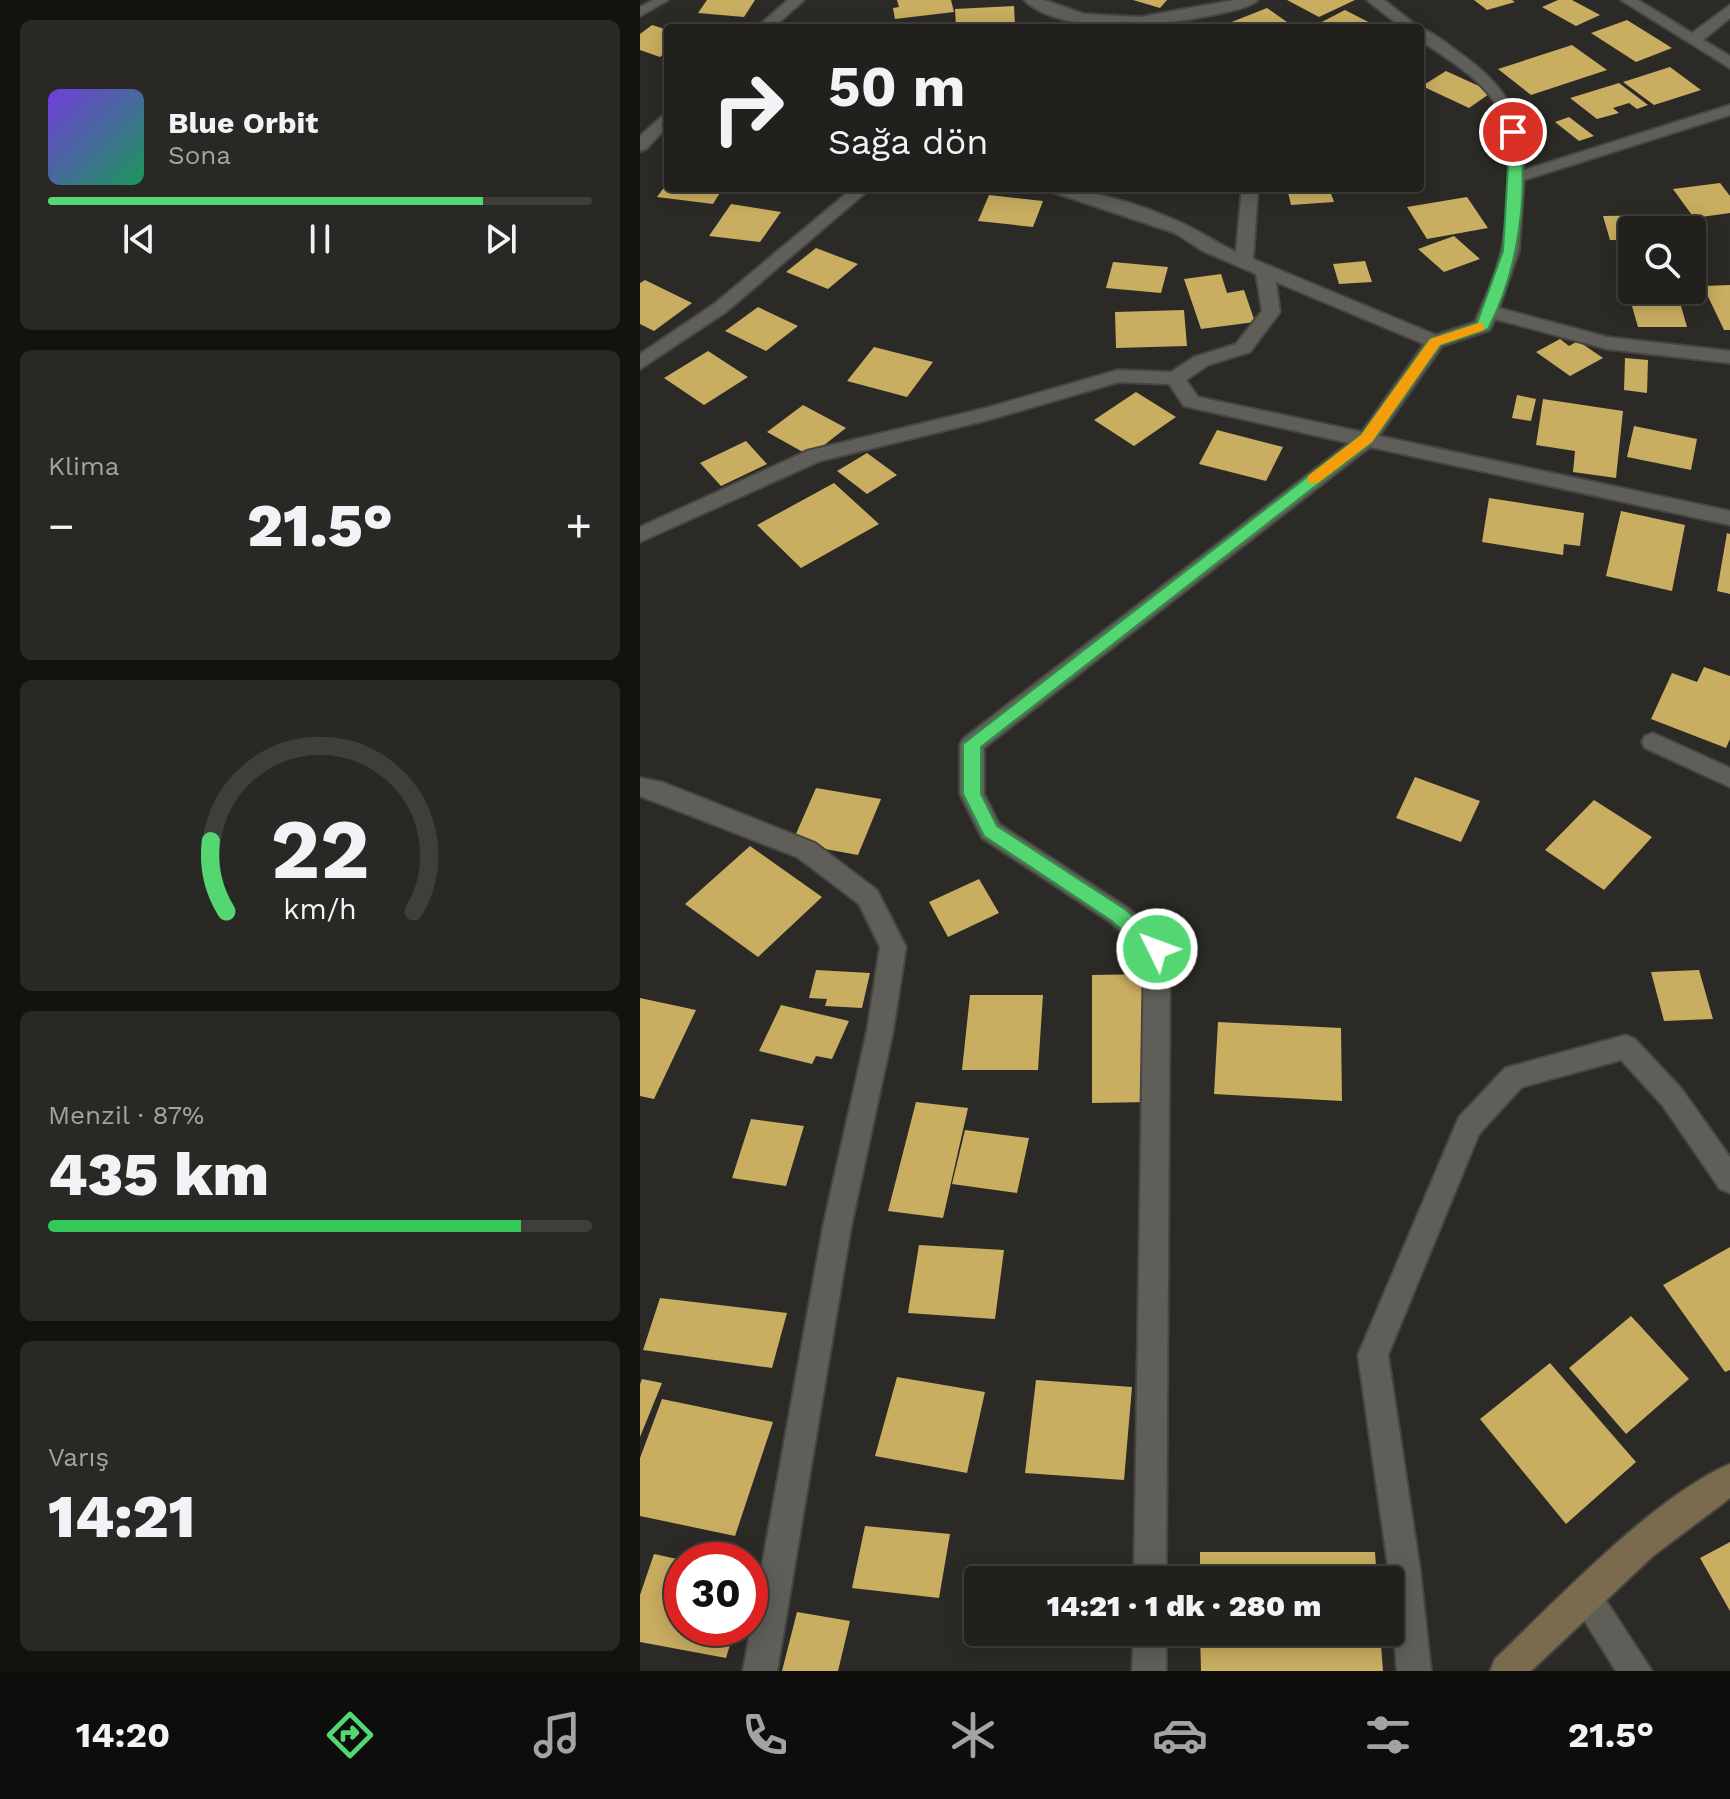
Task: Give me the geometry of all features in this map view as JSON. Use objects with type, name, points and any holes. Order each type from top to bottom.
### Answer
[{"type":"street","points":[[769,24],[797,0]]},
{"type":"street","points":[[1031,0],[1061,21],[1130,22],[1183,22],[1251,0]]},
{"type":"street","points":[[1183,22],[1191,0]]},
{"type":"street","points":[[1374,0],[1407,24]]},
{"type":"street","points":[[1628,0],[1730,63]]},
{"type":"street","points":[[1693,40],[1730,10]]},
{"type":"street","points":[[1150,1566],[1157,949],[1119,915],[990,831],[972,794],[972,744],[1367,439],[1435,342],[1483,326],[1510,251],[1515,150],[1510,113],[1494,91],[1463,62],[1424,36]]},
{"type":"street","points":[[1514,178],[1730,110]]},
{"type":"street","points":[[643,138],[664,120]]},
{"type":"street","points":[[640,363],[720,308],[858,192]]},
{"type":"street","points":[[1064,192],[1117,205],[1181,229],[1209,247],[1435,342]]},
{"type":"street","points":[[1244,261],[1250,192]]},
{"type":"street","points":[[640,535],[814,456],[988,414],[1118,376],[1175,378],[1201,361],[1243,348],[1271,312],[1265,271]]},
{"type":"street","points":[[1488,310],[1545,331],[1687,355],[1730,357]]},
{"type":"street","points":[[1175,378],[1191,402],[1730,518]]},
{"type":"street","points":[[1653,742],[1730,778]]},
{"type":"street","points":[[640,787],[668,794],[806,850],[868,897],[893,947],[880,1031],[837,1227],[760,1671]]},
{"type":"street","points":[[1414,1671],[1404,1570],[1373,1355],[1469,1126],[1514,1077],[1626,1047],[1672,1097],[1730,1180]]},
{"type":"street","points":[[1507,1671],[1585,1596],[1705,1496],[1730,1480]]},
{"type":"street","points":[[1585,1596],[1635,1671]]},
{"type":"street","points":[[1149,1671],[1150,1646]]},
{"type":"lane","points":[[640,12],[662,0]]},
{"type":"building","points":[[707,0],[755,0],[744,17],[698,13]]},
{"type":"building","points":[[897,0],[951,0],[954,12],[895,19],[893,8],[899,7]]},
{"type":"building","points":[[1133,0],[1167,0],[1160,8]]},
{"type":"building","points":[[1287,0],[1355,0],[1319,17]]},
{"type":"building","points":[[1474,0],[1512,0],[1515,2],[1487,10]]},
{"type":"building","points":[[1558,0],[1572,0],[1600,15],[1576,26],[1542,7]]},
{"type":"building","points":[[1014,6],[1015,24],[956,24],[955,9]]},
{"type":"building","points":[[1267,8],[1290,24],[1227,24]]},
{"type":"building","points":[[1345,10],[1372,24],[1318,24]]},
{"type":"building","points":[[1627,20],[1672,48],[1636,62],[1591,33]]},
{"type":"building","points":[[652,25],[664,29],[664,54],[660,57],[640,50],[640,34]]},
{"type":"building","points":[[1572,45],[1607,70],[1531,95],[1498,69]]},
{"type":"building","points":[[1670,67],[1701,90],[1654,105],[1623,82]]},
{"type":"building","points":[[1446,71],[1492,92],[1469,108],[1424,85]]},
{"type":"building","points":[[1619,83],[1648,105],[1637,109],[1629,103],[1613,108],[1619,113],[1597,119],[1570,98]]},
{"type":"building","points":[[1569,117],[1594,136],[1579,141],[1555,122]]},
{"type":"building","points":[[1720,183],[1730,196],[1730,213],[1693,216],[1673,189]]},
{"type":"building","points":[[664,187],[664,192],[720,192],[713,204],[657,197]]},
{"type":"building","points":[[1288,192],[1330,192],[1334,202],[1291,205]]},
{"type":"building","points":[[989,195],[1043,201],[1033,227],[978,221]]},
{"type":"building","points":[[1467,197],[1488,228],[1427,239],[1407,207]]},
{"type":"building","points":[[731,204],[781,212],[760,242],[709,236]]},
{"type":"building","points":[[1661,215],[1661,216],[1618,216],[1618,240],[1610,240],[1603,216]]},
{"type":"building","points":[[1454,236],[1480,259],[1444,272],[1418,249]]},
{"type":"building","points":[[816,248],[858,264],[828,289],[786,272]]},
{"type":"building","points":[[1365,261],[1372,282],[1339,284],[1333,264]]},
{"type":"building","points":[[1113,262],[1168,267],[1161,293],[1106,288]]},
{"type":"building","points":[[1221,274],[1227,293],[1244,290],[1255,322],[1201,329],[1184,279]]},
{"type":"building","points":[[645,280],[692,303],[654,331],[640,324],[640,283]]},
{"type":"building","points":[[1730,285],[1730,330],[1724,330],[1706,292],[1706,286]]},
{"type":"building","points":[[1631,304],[1680,304],[1687,327],[1638,327]]},
{"type":"building","points":[[758,307],[798,326],[766,351],[725,331]]},
{"type":"building","points":[[1184,310],[1187,346],[1116,348],[1115,312]]},
{"type":"building","points":[[1560,339],[1569,346],[1578,341],[1603,358],[1570,376],[1536,352]]},
{"type":"building","points":[[874,347],[933,362],[907,397],[847,381]]},
{"type":"building","points":[[708,351],[748,377],[704,405],[664,378]]},
{"type":"building","points":[[1625,358],[1648,360],[1647,393],[1624,390]]},
{"type":"building","points":[[1136,392],[1176,417],[1134,446],[1094,420]]},
{"type":"building","points":[[1517,395],[1536,399],[1531,421],[1512,418]]},
{"type":"building","points":[[1543,399],[1623,411],[1616,478],[1573,472],[1575,451],[1536,445]]},
{"type":"building","points":[[803,405],[846,428],[810,456],[767,432]]},
{"type":"building","points":[[1634,426],[1697,439],[1691,470],[1627,457]]},
{"type":"building","points":[[1217,430],[1283,447],[1266,481],[1199,464]]},
{"type":"building","points":[[746,441],[767,464],[721,486],[700,463]]},
{"type":"building","points":[[867,453],[897,475],[867,494],[837,471]]},
{"type":"building","points":[[834,483],[879,524],[801,568],[757,525]]},
{"type":"building","points":[[1489,498],[1584,513],[1580,546],[1564,544],[1563,555],[1482,542]]},
{"type":"building","points":[[1621,511],[1685,525],[1672,591],[1606,576]]},
{"type":"building","points":[[1727,533],[1730,534],[1730,594],[1717,591]]},
{"type":"building","points":[[1704,667],[1730,676],[1730,739],[1726,748],[1651,719],[1672,673],[1697,682]]},
{"type":"building","points":[[1415,777],[1480,801],[1461,842],[1396,818]]},
{"type":"building","points":[[816,788],[881,799],[858,855],[792,843]]},
{"type":"building","points":[[1594,800],[1652,837],[1604,890],[1545,850]]},
{"type":"building","points":[[750,846],[822,897],[758,957],[685,904]]},
{"type":"building","points":[[979,879],[999,913],[948,937],[929,902]]},
{"type":"building","points":[[816,970],[870,973],[862,1008],[825,1006],[827,999],[809,998]]},
{"type":"building","points":[[1699,970],[1713,1019],[1664,1021],[1651,972]]},
{"type":"building","points":[[1147,974],[1150,1102],[1092,1103],[1092,975]]},
{"type":"building","points":[[970,995],[1043,995],[1038,1070],[962,1070]]},
{"type":"building","points":[[640,998],[696,1010],[654,1099],[640,1096]]},
{"type":"building","points":[[781,1005],[849,1021],[832,1059],[816,1056],[812,1064],[759,1051]]},
{"type":"building","points":[[1218,1022],[1341,1028],[1342,1101],[1214,1094]]},
{"type":"building","points":[[916,1102],[968,1108],[943,1218],[888,1211]]},
{"type":"building","points":[[751,1119],[804,1126],[786,1186],[732,1178]]},
{"type":"building","points":[[965,1130],[1029,1138],[1017,1193],[952,1184]]},
{"type":"building","points":[[919,1245],[1004,1250],[995,1319],[908,1313]]},
{"type":"building","points":[[1730,1247],[1730,1370],[1725,1372],[1663,1285]]},
{"type":"building","points":[[660,1298],[787,1313],[772,1368],[643,1350]]},
{"type":"building","points":[[1631,1316],[1689,1379],[1626,1434],[1569,1368]]},
{"type":"building","points":[[1550,1363],[1636,1462],[1566,1524],[1480,1419]]},
{"type":"building","points":[[897,1377],[985,1392],[967,1473],[875,1456]]},
{"type":"building","points":[[642,1379],[662,1383],[640,1437],[640,1384]]},
{"type":"building","points":[[1036,1380],[1132,1387],[1124,1480],[1025,1473]]},
{"type":"building","points":[[662,1399],[773,1422],[735,1536],[640,1516],[640,1458]]},
{"type":"building","points":[[865,1526],[950,1534],[939,1598],[852,1588]]},
{"type":"building","points":[[1730,1542],[1730,1611],[1700,1558]]},
{"type":"building","points":[[1200,1552],[1375,1552],[1376,1566],[1200,1566]]},
{"type":"building","points":[[654,1554],[664,1556],[664,1646],[730,1646],[726,1658],[640,1642],[640,1595]]},
{"type":"building","points":[[797,1612],[850,1621],[838,1671],[782,1671]]},
{"type":"building","points":[[1200,1646],[1381,1646],[1383,1671],[1201,1671]]},
{"type":"slow traffic","points":[[1313,479],[1367,439],[1435,342],[1479,327]]},
{"type":"route","points":[[1157,949],[1119,915],[990,831],[972,794],[972,744],[1367,439],[1435,342],[1483,326],[1510,251],[1515,150],[1513,132]]}]
